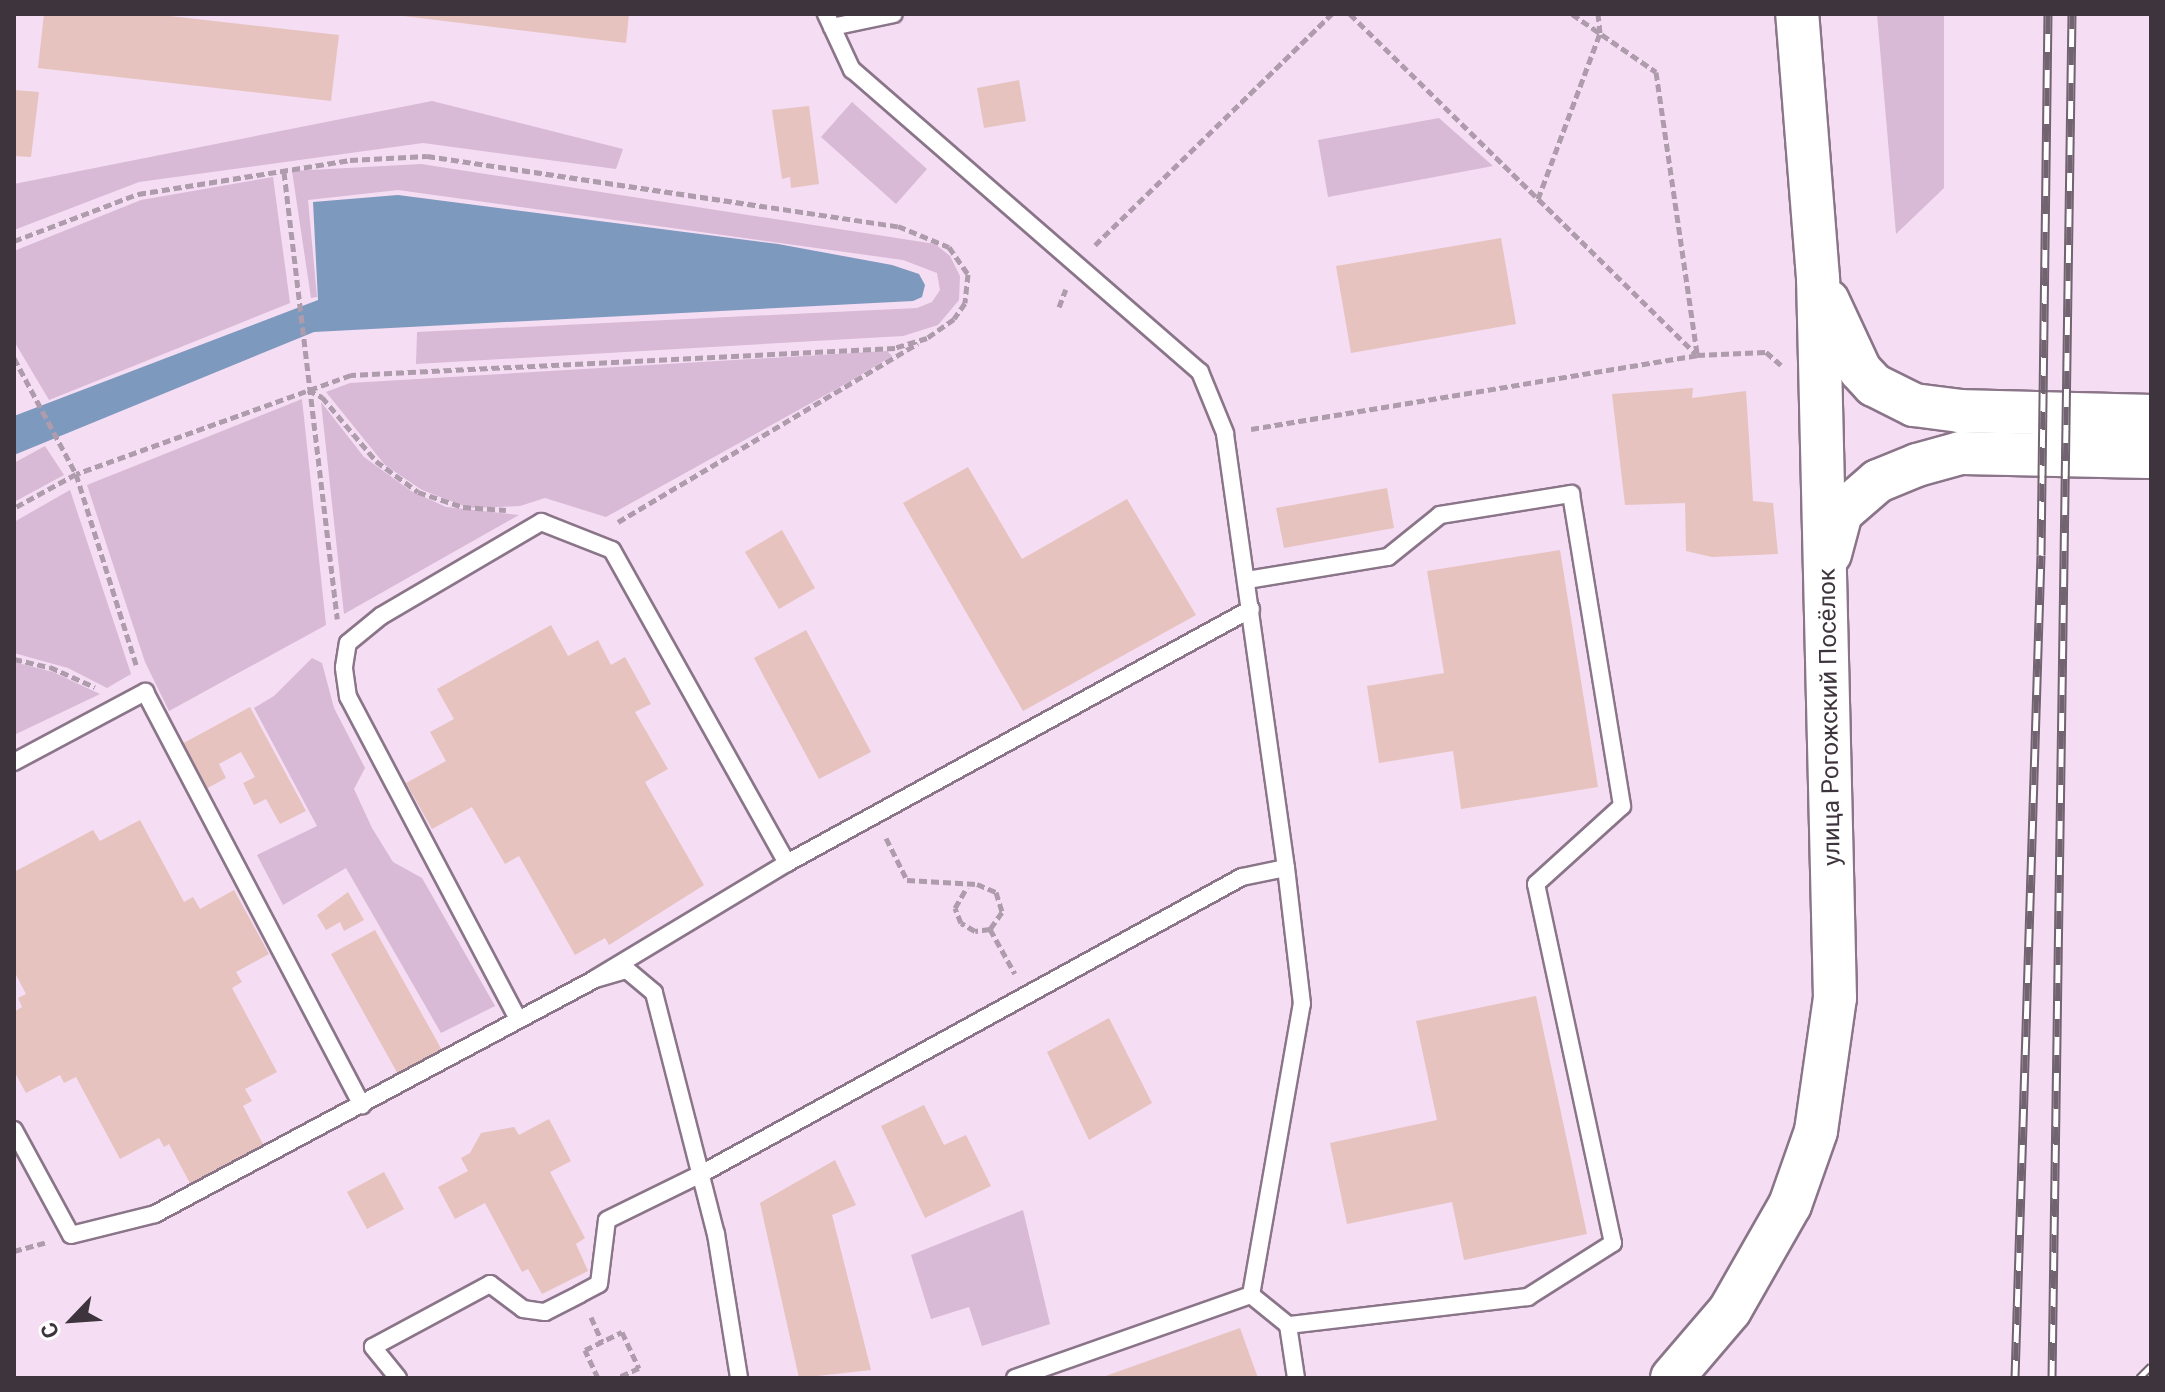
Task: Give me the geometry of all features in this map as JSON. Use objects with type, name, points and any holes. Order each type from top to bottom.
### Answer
[{"type":"street","name":"улица Рогожский Посёлок","points":[[1672,1378],[1730,1310],[1790,1205],[1816,1131],[1835,998],[1818,278],[1797,14]]},
{"type":"street","points":[[1818,278],[1851,358],[1890,395],[1914,405],[1960,411],[2151,416]]},
{"type":"street","points":[[1827,567],[1841,513],[1878,481],[1917,465],[1961,453],[2151,457]]},
{"type":"lane","points":[[894,14],[829,20],[852,70],[1200,372],[1225,433],[1302,1004],[1251,1295]]},
{"type":"lane","points":[[1247,580],[1388,557],[1440,515],[1571,494],[1622,806],[1536,884],[1613,1243],[1528,1297],[1288,1325]]},
{"type":"lane","points":[[518,1019],[348,697],[348,643],[381,616],[541,522],[612,550],[787,863]]},
{"type":"lane","points":[[14,1130],[71,1235],[155,1214],[595,979],[787,863],[1251,609]]},
{"type":"lane","points":[[14,762],[145,692],[362,1106]]},
{"type":"lane","points":[[398,1378],[373,1347],[490,1284],[523,1309],[545,1312],[580,1294],[599,1284],[607,1220],[701,1174],[1242,877],[1286,868]]},
{"type":"lane","points":[[595,979],[627,970],[654,993],[701,1174],[739,1378]]},
{"type":"lane","points":[[1251,1295],[1288,1325],[1296,1378]]},
{"type":"lane","points":[[1015,1378],[1251,1295]]},
{"type":"path","points":[[1059,307],[1076,264],[1332,14]]},
{"type":"path","points":[[1350,14],[1697,355]]},
{"type":"path","points":[[1572,14],[1656,72],[1697,355]]},
{"type":"path","points":[[1538,199],[1600,33],[1598,14]]},
{"type":"path","points":[[14,241],[138,194],[350,160],[477,160],[898,226],[949,247],[968,274],[965,303],[954,319],[616,523],[612,550]]},
{"type":"path","points":[[284,172],[333,604],[348,643]]},
{"type":"path","points":[[14,508],[76,474],[351,375],[895,348],[927,338]]},
{"type":"path","points":[[1225,433],[1697,355],[1766,352],[1788,371]]},
{"type":"path","points":[[14,358],[76,474],[145,692]]},
{"type":"path","points":[[307,389],[322,397],[376,461],[418,492],[463,507],[517,511],[541,522]]},
{"type":"path","points":[[14,659],[76,677],[117,706]]},
{"type":"path","points":[[875,815],[907,880],[967,887],[977,884],[996,892],[1002,912],[990,929],[975,931],[961,923],[955,908],[967,887]]},
{"type":"path","points":[[990,929],[1027,995]]},
{"type":"path","points":[[598,1378],[585,1350],[622,1332],[639,1368],[621,1377]]},
{"type":"shaded area","points":[[1877,14],[1944,14],[1944,188],[1896,234]]},
{"type":"shaded area","points":[[432,101],[623,149],[616,169],[423,143],[139,182],[14,230],[14,184]]},
{"type":"shaded area","points":[[852,102],[927,169],[896,204],[821,137]]},
{"type":"shaded area","points":[[1439,118],[1493,166],[1328,197],[1318,140]]},
{"type":"shaded area","points":[[421,164],[935,244],[950,256],[960,276],[959,300],[938,325],[903,336],[416,364],[417,332],[917,308],[932,302],[940,290],[937,273],[903,260],[398,190],[308,200],[317,297],[311,298],[292,171]]},
{"type":"shaded area","points":[[273,177],[290,303],[49,400],[14,341],[14,251],[141,200]]},
{"type":"shaded area","points":[[887,351],[892,356],[847,383],[606,517],[545,498],[520,506],[469,508],[422,490],[385,465],[326,392],[350,383]]},
{"type":"shaded area","points":[[302,399],[326,625],[169,711],[145,662],[87,485]]},
{"type":"shaded area","points":[[321,402],[364,457],[411,491],[446,507],[519,515],[344,614]]},
{"type":"shaded area","points":[[45,446],[64,475],[14,502],[14,463]]},
{"type":"shaded area","points":[[70,490],[131,674],[107,688],[68,668],[14,653],[14,522]]},
{"type":"shaded area","points":[[312,658],[322,663],[334,708],[365,768],[354,789],[372,828],[393,862],[422,878],[495,1006],[441,1033],[346,868],[283,905],[257,855],[317,826],[254,708],[274,696]]},
{"type":"shaded area","points":[[14,662],[53,672],[100,694],[14,735]]},
{"type":"shaded area","points":[[1023,1210],[1050,1324],[982,1346],[969,1307],[931,1319],[911,1255]]},
{"type":"water","points":[[398,195],[778,244],[892,265],[919,274],[925,285],[922,297],[913,301],[314,332],[14,455],[14,416],[318,300],[313,202]]},
{"type":"building","points":[[44,14],[152,14],[339,35],[331,101],[38,68]]},
{"type":"building","points":[[387,14],[629,14],[626,43]]},
{"type":"building","points":[[1019,80],[1026,121],[984,128],[977,88]]},
{"type":"building","points":[[14,90],[39,92],[31,157],[14,156]]},
{"type":"building","points":[[809,106],[819,184],[791,188],[790,177],[782,179],[772,110]]},
{"type":"building","points":[[1501,238],[1516,324],[1351,353],[1336,266]]},
{"type":"building","points":[[1693,388],[1692,398],[1746,391],[1753,501],[1773,503],[1778,554],[1712,557],[1686,551],[1685,503],[1625,505],[1612,394]]},
{"type":"building","points":[[968,467],[1022,559],[1127,499],[1196,615],[1023,711],[903,503]]},
{"type":"building","points":[[1387,488],[1394,528],[1284,548],[1276,508]]},
{"type":"building","points":[[782,530],[815,588],[779,609],[745,552]]},
{"type":"building","points":[[1560,550],[1598,787],[1461,809],[1453,751],[1379,763],[1367,686],[1444,673],[1427,571]]},
{"type":"building","points":[[551,625],[568,656],[598,640],[611,665],[625,657],[651,704],[635,712],[668,769],[645,782],[704,885],[609,945],[605,938],[575,955],[519,856],[505,864],[472,807],[432,829],[406,783],[446,761],[430,732],[454,719],[437,689]]},
{"type":"building","points":[[806,630],[871,752],[819,779],[754,658]]},
{"type":"building","points":[[250,707],[306,811],[280,824],[266,799],[254,805],[243,783],[255,777],[241,752],[219,764],[226,778],[204,790],[180,745]]},
{"type":"building","points":[[140,820],[184,902],[193,897],[200,909],[234,890],[269,954],[236,972],[242,982],[232,988],[277,1072],[245,1089],[252,1101],[243,1106],[265,1148],[192,1187],[169,1144],[164,1147],[159,1138],[120,1159],[76,1077],[64,1083],[60,1075],[26,1093],[14,1071],[14,1012],[22,1007],[18,998],[26,994],[14,971],[14,872],[93,830],[100,841]]},
{"type":"building","points":[[348,892],[364,920],[344,931],[340,922],[326,930],[317,915]]},
{"type":"building","points":[[375,930],[443,1052],[399,1076],[331,954]]},
{"type":"building","points":[[1536,996],[1587,1234],[1464,1260],[1452,1202],[1347,1224],[1330,1143],[1437,1120],[1416,1021]]},
{"type":"building","points":[[1109,1018],[1152,1103],[1089,1140],[1047,1052]]},
{"type":"building","points":[[924,1105],[944,1145],[966,1135],[991,1186],[925,1218],[881,1126]]},
{"type":"building","points":[[549,1119],[571,1161],[550,1172],[585,1238],[576,1244],[588,1271],[542,1294],[528,1269],[522,1272],[485,1203],[455,1219],[438,1187],[468,1171],[461,1158],[470,1153],[481,1133],[514,1127],[519,1135]]},
{"type":"building","points":[[835,1160],[856,1205],[832,1215],[871,1370],[799,1378],[760,1203]]},
{"type":"building","points":[[384,1172],[404,1209],[367,1229],[347,1192]]},
{"type":"building","points":[[1240,1328],[1258,1378],[1100,1378]]},
{"type":"railway","points":[[2015,1378],[2041,555],[2048,14]]},
{"type":"railway","points":[[2052,1378],[2072,14]]},
{"type":"railway","points":[[2139,1378],[2151,1366]]}]
